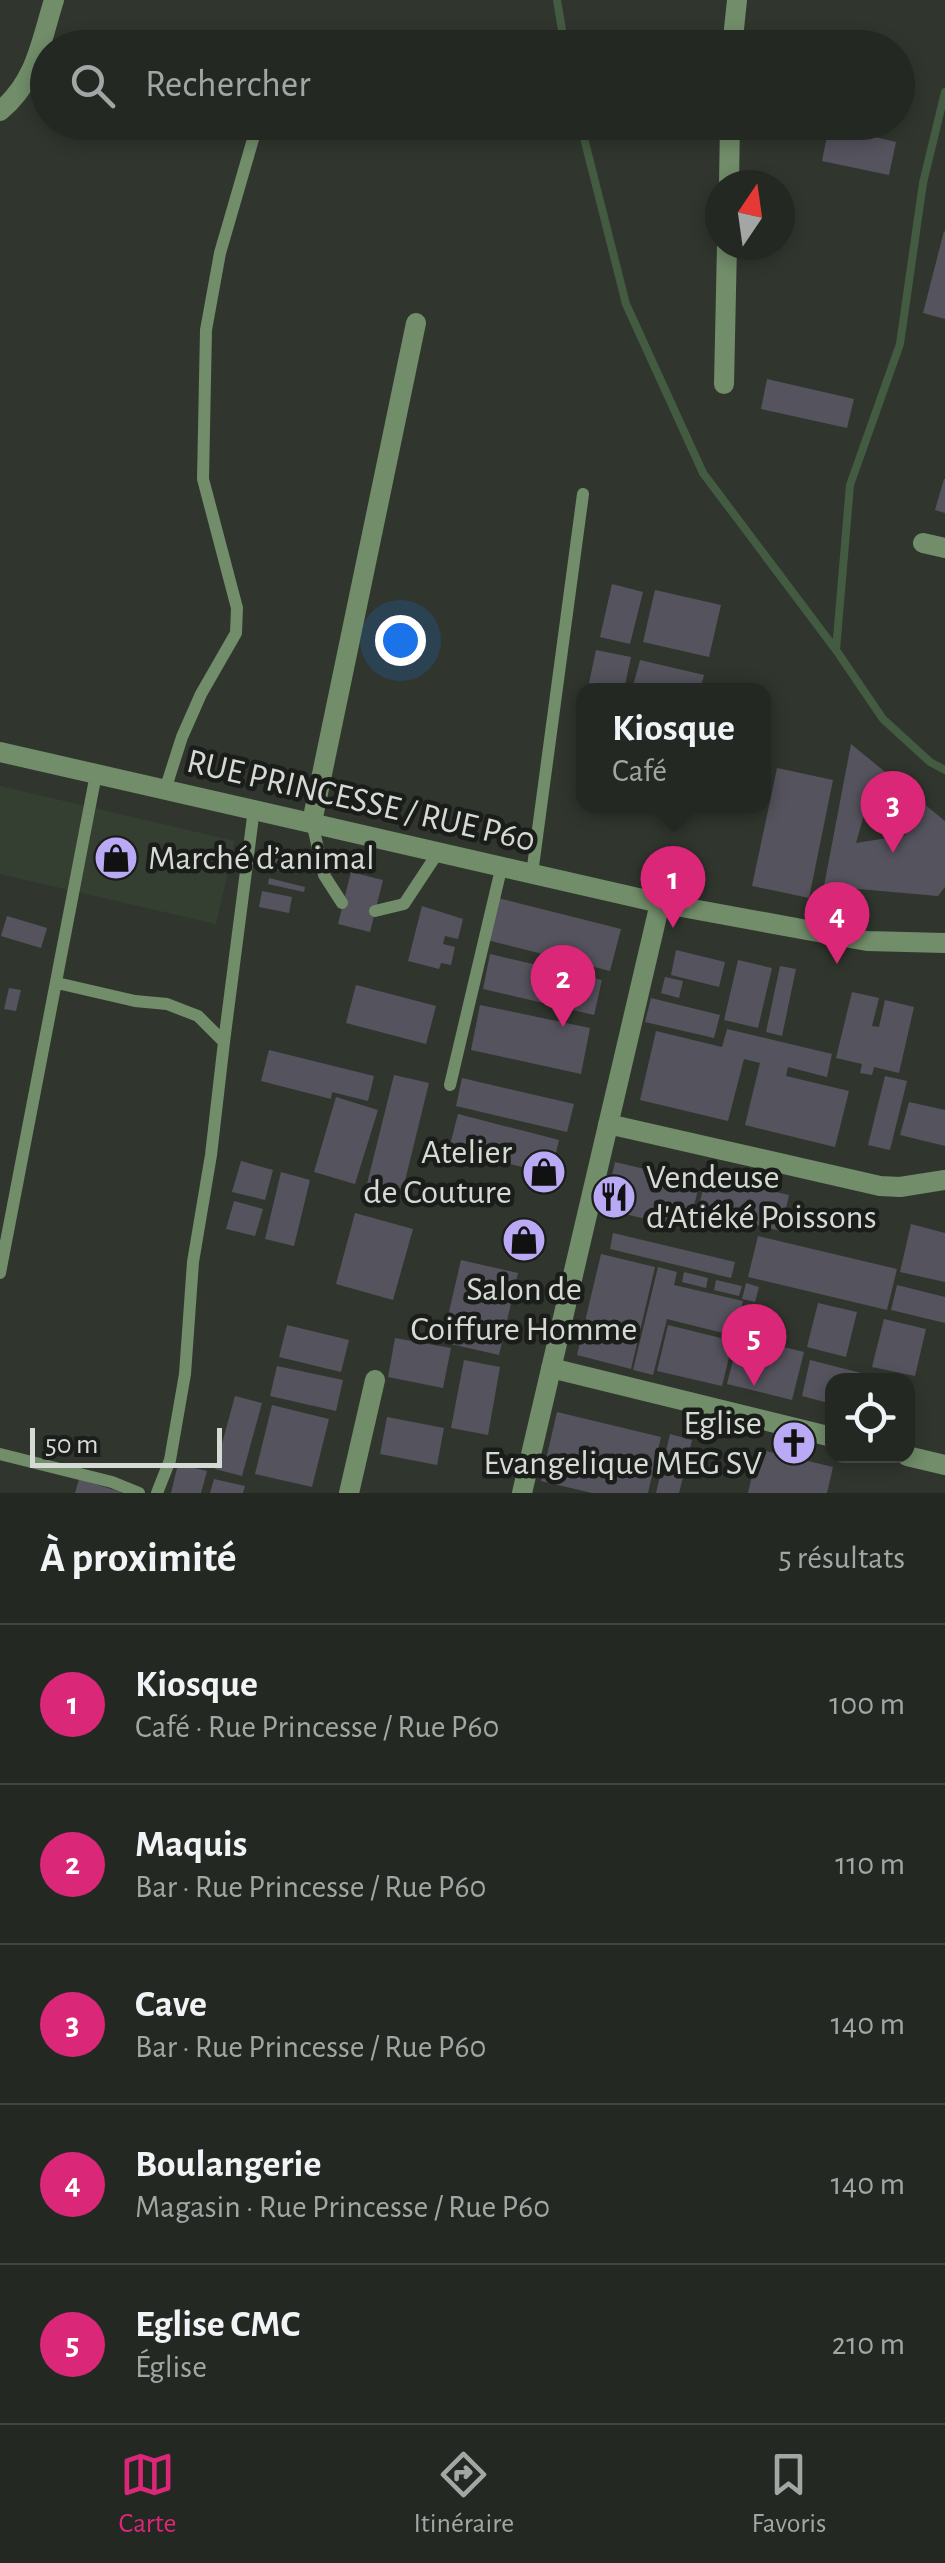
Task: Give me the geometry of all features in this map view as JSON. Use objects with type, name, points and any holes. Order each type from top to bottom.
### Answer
[{"type":"street","points":[[46,30],[54,0]]},
{"type":"street","points":[[734,30],[737,0]]},
{"type":"street","points":[[0,110],[30,73]]},
{"type":"street","points":[[729,170],[730,140]]},
{"type":"street","points":[[724,384],[727,260]]},
{"type":"street","points":[[312,822],[416,322]]},
{"type":"street","points":[[923,544],[945,548]]},
{"type":"street","name":"RUE PRINCESSE / RUE P60","points":[[0,752],[660,903],[867,941],[945,942]]},
{"type":"street","points":[[522,1493],[660,903]]},
{"type":"street","points":[[608,1124],[880,1186],[945,1180]]},
{"type":"street","points":[[551,1368],[825,1435]]},
{"type":"street","points":[[349,1493],[375,1380]]},
{"type":"street","points":[[915,1458],[945,1465]]},
{"type":"lane","points":[[165,790],[194,708],[236,632],[236,608],[203,479],[206,330],[220,253],[253,140]]},
{"type":"lane","points":[[532,874],[583,494]]},
{"type":"lane","points":[[0,1272],[96,774]]},
{"type":"lane","points":[[157,1493],[170,1460],[185,1374],[194,1262],[254,809]]},
{"type":"lane","points":[[312,822],[324,874],[342,903]]},
{"type":"lane","points":[[375,911],[404,904],[439,851]]},
{"type":"lane","points":[[450,1085],[502,865]]},
{"type":"lane","points":[[58,984],[167,1004],[198,1016],[224,1042]]},
{"type":"lane","points":[[0,1454],[112,1482],[140,1493]]},
{"type":"shaded area","name":"Marché d’animal","points":[[0,786],[235,841],[216,924],[0,874]]},
{"type":"building","points":[[826,140],[896,142],[889,175],[822,161]]},
{"type":"building","points":[[945,232],[945,319],[923,313]]},
{"type":"building","points":[[767,379],[854,399],[847,428],[761,409]]},
{"type":"building","points":[[945,479],[945,513],[935,510]]},
{"type":"building","points":[[612,584],[643,592],[630,644],[600,637]]},
{"type":"building","points":[[655,590],[721,605],[709,657],[643,642]]},
{"type":"building","points":[[596,650],[631,657],[625,683],[589,683]]},
{"type":"building","points":[[640,660],[704,675],[702,683],[634,683]]},
{"type":"building","points":[[851,744],[945,821],[945,887],[938,896],[824,886]],"holes":[[[868,801],[906,835],[856,843]]]},
{"type":"building","points":[[777,768],[833,780],[809,898],[752,886],[767,813],[771,813]]},
{"type":"building","points":[[271,852],[302,857],[299,874],[267,869]]},
{"type":"building","points":[[351,872],[383,880],[370,932],[338,924]]},
{"type":"building","points":[[269,878],[305,887],[304,892],[268,884]]},
{"type":"building","points":[[262,891],[292,897],[289,913],[259,907]]},
{"type":"building","points":[[498,898],[621,929],[610,971],[487,940]]},
{"type":"building","points":[[422,906],[463,919],[458,939],[445,936],[443,944],[455,947],[451,965],[441,963],[439,969],[408,961]]},
{"type":"building","points":[[7,916],[47,928],[41,948],[1,936]]},
{"type":"building","points":[[676,950],[725,962],[719,987],[671,975]]},
{"type":"building","points":[[490,954],[602,980],[594,1015],[483,989]]},
{"type":"building","points":[[738,960],[772,968],[758,1028],[724,1020]]},
{"type":"building","points":[[780,966],[796,969],[782,1036],[766,1032]]},
{"type":"building","points":[[665,977],[683,981],[679,998],[661,993]]},
{"type":"building","points":[[356,985],[436,1006],[426,1044],[346,1023]]},
{"type":"building","points":[[9,988],[21,990],[16,1011],[4,1009]]},
{"type":"building","points":[[852,992],[879,998],[872,1026],[879,1027],[885,1000],[914,1007],[899,1073],[874,1067],[872,1075],[860,1073],[862,1064],[836,1058]]},
{"type":"building","points":[[651,998],[720,1015],[714,1038],[645,1022]]},
{"type":"building","points":[[480,1005],[590,1028],[581,1074],[471,1050]]},
{"type":"building","points":[[727,1029],[832,1054],[827,1077],[788,1067],[786,1076],[849,1091],[835,1147],[745,1125],[760,1063],[744,1059],[728,1121],[640,1100],[656,1031],[722,1047]]},
{"type":"building","points":[[269,1050],[374,1076],[368,1101],[332,1092],[331,1099],[261,1081]]},
{"type":"building","points":[[394,1075],[429,1083],[401,1197],[366,1188]]},
{"type":"building","points":[[885,1076],[907,1081],[890,1150],[868,1145]]},
{"type":"building","points":[[462,1078],[574,1104],[567,1132],[456,1106]]},
{"type":"building","points":[[336,1097],[378,1110],[355,1184],[314,1172]]},
{"type":"building","points":[[909,1102],[945,1110],[945,1146],[900,1135]]},
{"type":"building","points":[[458,1114],[559,1140],[551,1174],[449,1149]]},
{"type":"building","points":[[241,1161],[273,1170],[265,1200],[232,1192]]},
{"type":"building","points":[[615,1162],[700,1182],[688,1229],[604,1209]]},
{"type":"building","points":[[281,1172],[310,1180],[294,1246],[265,1239]]},
{"type":"building","points":[[706,1175],[789,1195],[781,1231],[698,1211]]},
{"type":"building","points":[[234,1201],[263,1209],[255,1236],[226,1229]]},
{"type":"building","points":[[355,1213],[413,1229],[393,1300],[336,1284]]},
{"type":"building","points":[[911,1224],[945,1233],[945,1282],[900,1272]]},
{"type":"building","points":[[613,1233],[735,1262],[731,1278],[610,1249]]},
{"type":"building","points":[[758,1236],[897,1269],[887,1310],[748,1277]]},
{"type":"building","points":[[601,1254],[655,1267],[631,1369],[577,1355]]},
{"type":"building","points":[[461,1260],[518,1273],[499,1355],[442,1342]]},
{"type":"building","points":[[658,1267],[677,1272],[674,1285],[743,1301],[735,1336],[667,1319],[653,1375],[633,1370]]},
{"type":"building","points":[[684,1272],[708,1278],[706,1288],[682,1282]]},
{"type":"building","points":[[716,1280],[742,1286],[739,1296],[714,1290]]},
{"type":"building","points":[[746,1283],[759,1287],[755,1302],[742,1299]]},
{"type":"building","points":[[897,1285],[945,1297],[945,1323],[891,1310]]},
{"type":"building","points":[[818,1303],[857,1312],[846,1357],[807,1347]]},
{"type":"building","points":[[884,1319],[926,1329],[915,1376],[872,1367]]},
{"type":"building","points":[[287,1325],[349,1340],[341,1372],[279,1357]]},
{"type":"building","points":[[668,1325],[733,1341],[722,1386],[657,1371]]},
{"type":"building","points":[[739,1336],[804,1352],[792,1400],[727,1384]]},
{"type":"building","points":[[395,1338],[451,1348],[443,1388],[388,1377]]},
{"type":"building","points":[[464,1360],[500,1367],[488,1435],[451,1428]]},
{"type":"building","points":[[810,1360],[861,1373],[825,1373],[825,1402],[802,1396]]},
{"type":"building","points":[[277,1366],[343,1380],[336,1411],[270,1396]]},
{"type":"building","points":[[235,1396],[262,1403],[242,1476],[215,1469]]},
{"type":"building","points":[[272,1405],[329,1419],[312,1487],[255,1474]]},
{"type":"building","points":[[557,1412],[661,1437],[648,1493],[592,1493],[541,1481]]},
{"type":"building","points":[[387,1417],[444,1428],[437,1465],[380,1454]]},
{"type":"building","points":[[670,1434],[692,1440],[679,1493],[656,1493]]},
{"type":"building","points":[[758,1449],[833,1467],[827,1493],[748,1493]]},
{"type":"building","points":[[178,1464],[207,1471],[201,1493],[171,1493]]},
{"type":"building","points":[[79,1479],[121,1492],[121,1493],[75,1493]]},
{"type":"building","points":[[214,1479],[245,1486],[243,1493],[210,1493]]},
{"type":"waterway","points":[[557,0],[562,30]]},
{"type":"waterway","points":[[945,92],[923,183],[900,344],[850,485],[836,650],[883,719],[930,762],[945,770]]},
{"type":"waterway","points":[[585,140],[626,304],[703,473],[836,650]]},
{"type":"place","name":"Cave","points":[[893,853]]},
{"type":"place","name":"Marché d’animal","points":[[116,858]]},
{"type":"place","name":"Kiosque","points":[[673,928]]},
{"type":"place","name":"Boulangerie","points":[[837,964]]},
{"type":"place","name":"Maquis","points":[[563,1027]]},
{"type":"place","name":"Atelier de Couture","points":[[544,1172]]},
{"type":"place","name":"Vendeuse d'Atiéké Poissons","points":[[614,1197]]},
{"type":"place","name":"Salon de Coiffure Homme","points":[[524,1240]]},
{"type":"place","name":"Eglise CMC","points":[[754,1386]]},
{"type":"place","name":"Eglise Evangelique MEG SV","points":[[794,1443]]}]
